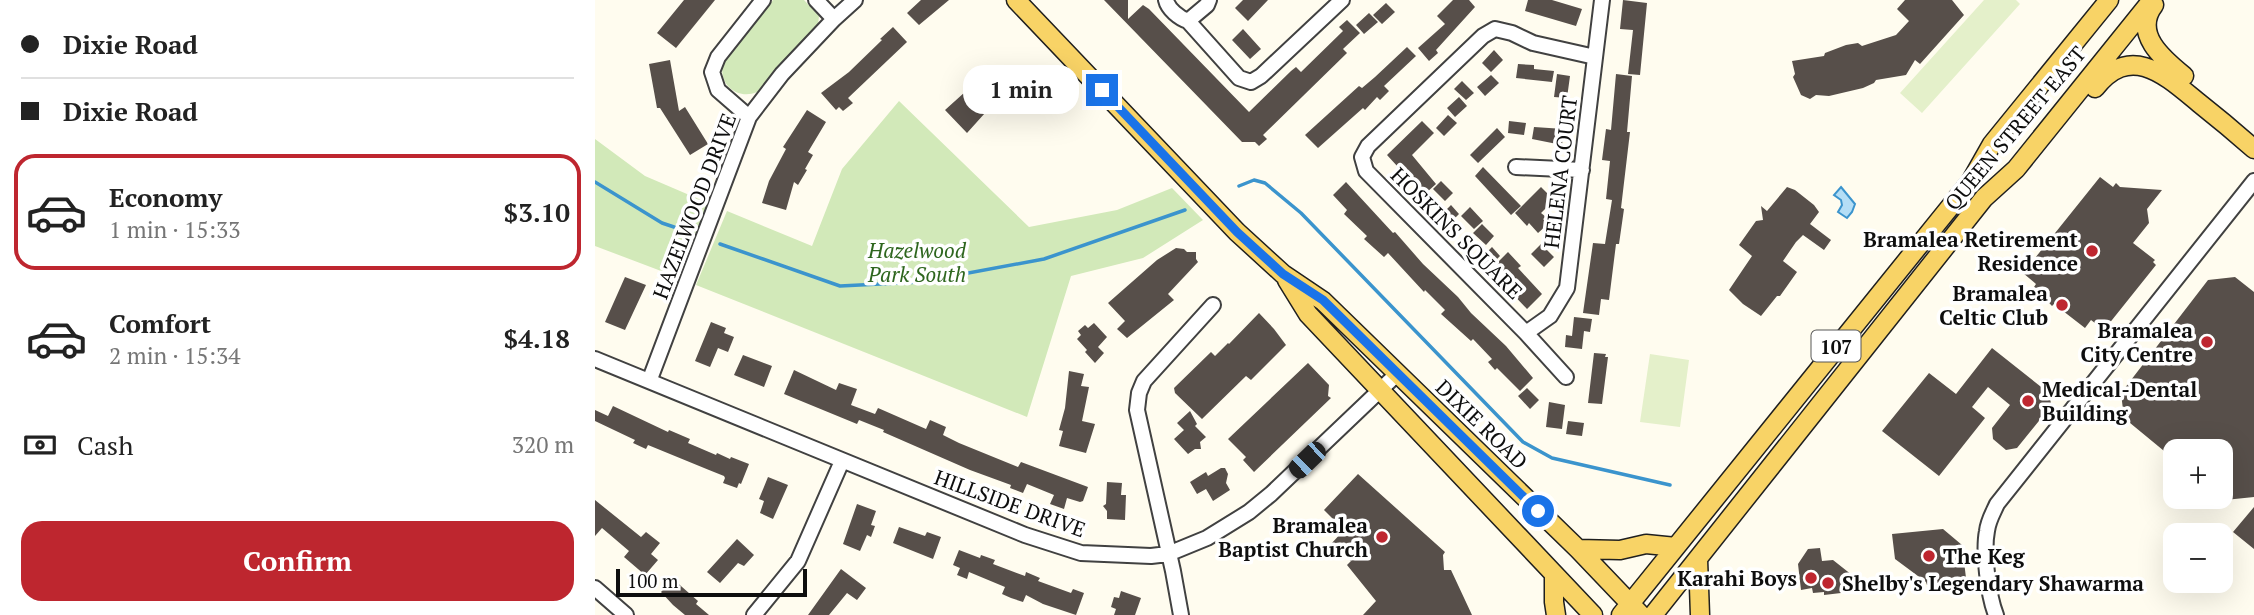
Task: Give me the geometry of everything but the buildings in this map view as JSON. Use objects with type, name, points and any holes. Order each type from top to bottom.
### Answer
[{"type":"main road","name":"DIXIE ROAD","points":[[1016,0],[1237,232],[1283,274],[1323,300],[1578,549],[1631,611]]},
{"type":"main road","name":"QUEEN STREET EAST","points":[[1631,611],[1676,547],[1971,181],[1992,144],[2109,0]]},
{"type":"main road","name":"QUEEN STREET EAST","points":[[1653,615],[1984,198],[2016,169],[2152,0]]},
{"type":"main road","points":[[2158,0],[2151,9],[2147,32],[2158,53],[2254,134]]},
{"type":"main road","points":[[2016,169],[2039,157],[2107,73],[2127,65],[2157,70],[2254,149]]},
{"type":"main road","name":"DIXIE ROAD","points":[[1283,274],[1308,314],[1593,615]]},
{"type":"main road","points":[[1578,549],[1620,550],[1646,544],[1676,547]]},
{"type":"main road","points":[[1698,559],[1700,615]]},
{"type":"main road","points":[[1554,573],[1556,615]]},
{"type":"street","points":[[749,117],[718,90],[712,72],[718,57],[763,0]]},
{"type":"street","points":[[816,0],[834,19]]},
{"type":"street","name":"HAZELWOOD DRIVE","points":[[650,379],[749,117],[782,74],[855,0]]},
{"type":"street","points":[[1165,0],[1240,78],[1251,82],[1261,76],[1342,0]]},
{"type":"street","points":[[1188,21],[1207,5],[1209,0]]},
{"type":"street","name":"HELENA COURT","points":[[1525,333],[1550,316],[1567,288],[1602,0]]},
{"type":"street","name":"HOSKINS SQUARE","points":[[1525,333],[1366,171],[1362,157],[1368,146],[1483,36],[1495,29],[1533,43],[1595,57]]},
{"type":"street","points":[[1516,167],[1582,170]]},
{"type":"street","points":[[1996,615],[1986,541],[1987,528],[1997,504],[2254,181]]},
{"type":"street","points":[[1181,615],[1137,410],[1144,381],[1213,305]]},
{"type":"street","points":[[1525,333],[1566,377]]},
{"type":"street","name":"HILLSIDE DRIVE","points":[[595,359],[650,379],[1025,535],[1081,553],[1150,556],[1168,554],[1207,538],[1249,512],[1398,373]]},
{"type":"street","points":[[754,615],[797,561],[842,461]]},
{"type":"street","points":[[595,588],[626,615]]},
{"type":"green space","points":[[773,0],[804,0],[819,16],[818,25],[757,92],[737,92],[731,89],[724,78],[723,64]]},
{"type":"green space","points":[[1984,0],[2016,0],[2020,4],[1922,113],[1900,93]]},
{"type":"green space","name":"Hazelwood Park South","points":[[899,101],[1029,227],[1117,210],[1172,188],[1203,220],[1143,258],[1071,276],[1027,417],[696,285],[727,211],[812,246],[842,169]]},
{"type":"green space","points":[[595,139],[645,176],[708,203],[677,277],[595,246]]},
{"type":"green space","points":[[1650,354],[1689,360],[1680,427],[1640,422]]},
{"type":"water","points":[[1841,187],[1855,204],[1847,218],[1838,212],[1842,205],[1841,200],[1834,195]]},
{"type":"waterway","points":[[1239,186],[1254,180],[1265,183],[1301,213],[1523,442],[1552,458],[1670,485]]},
{"type":"waterway","points":[[595,182],[662,223],[686,231]]},
{"type":"waterway","points":[[720,244],[840,286],[920,282],[1044,259],[1185,210]]},
{"type":"place","name":"Bramalea Retirement Residence","points":[[2092,251]]},
{"type":"place","name":"Bramalea Celtic Club","points":[[2062,305]]},
{"type":"place","name":"Bramalea City Centre","points":[[2207,342]]},
{"type":"place","name":"Medical-Dental Building","points":[[2028,401]]},
{"type":"place","name":"Bramalea Baptist Church","points":[[1382,537]]},
{"type":"place","name":"The Keg","points":[[1929,556]]},
{"type":"place","name":"Karahi Boys","points":[[1811,578]]},
{"type":"place","name":"Shelby's Legendary Shawarma","points":[[1828,583]]},
{"type":"route","points":[[1102,90],[1237,232],[1283,274],[1323,300],[1538,511]]}]
